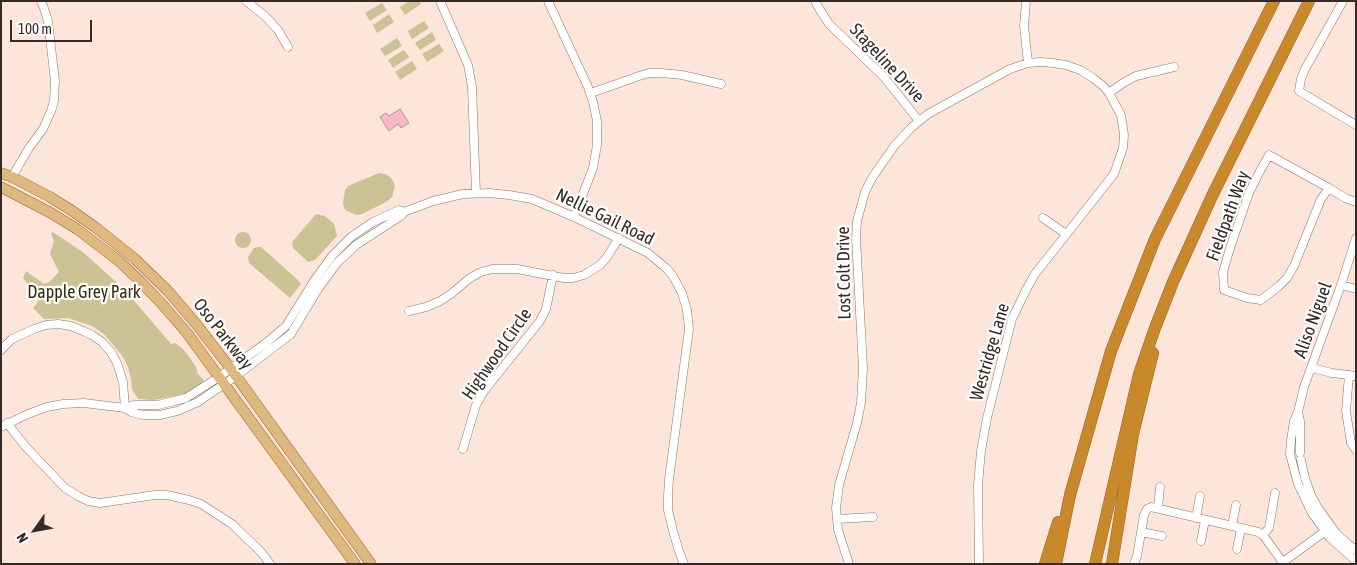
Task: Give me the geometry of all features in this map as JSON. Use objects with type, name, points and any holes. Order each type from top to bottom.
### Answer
[{"type":"highway","points":[[1056,564],[1070,495],[1111,351],[1155,239],[1274,1]]},
{"type":"highway","points":[[1095,564],[1139,374],[1155,328],[1173,282],[1212,196],[1310,1]]},
{"type":"highway","points":[[1112,564],[1133,434],[1173,282]]},
{"type":"highway","points":[[1045,564],[1061,514],[1070,495]]},
{"type":"main road","name":"Oso Parkway","points":[[1,173],[50,197],[71,210],[103,232],[152,274],[184,308],[371,564]]},
{"type":"main road","name":"Oso Parkway","points":[[1,186],[77,228],[120,262],[161,303],[222,381],[355,564]]},
{"type":"street","points":[[12,177],[43,129],[54,101],[55,81],[48,21],[41,1]]},
{"type":"street","points":[[246,1],[265,16],[278,30],[288,47]]},
{"type":"street","points":[[440,1],[468,65],[472,87],[476,193]]},
{"type":"street","points":[[548,1],[591,94],[597,121],[596,157],[574,217]]},
{"type":"street","name":"Stageline Drive","points":[[815,1],[830,24],[884,78],[920,121]]},
{"type":"street","points":[[1026,1],[1024,26],[1028,63]]},
{"type":"street","points":[[1343,1],[1304,70],[1300,79],[1299,91],[1355,124]]},
{"type":"street","name":"Lost Colt Drive","points":[[849,564],[842,542],[836,508],[839,484],[858,423],[863,386],[856,238],[857,220],[865,192],[872,178],[895,145],[928,114],[1010,69],[1028,63],[1040,62],[1066,65],[1080,70],[1093,78],[1109,93]]},
{"type":"street","points":[[1109,93],[1136,76],[1174,67]]},
{"type":"street","points":[[591,94],[649,74],[682,75],[721,84]]},
{"type":"street","name":"Westridge Lane","points":[[979,564],[978,485],[981,451],[1008,332],[1026,290],[1046,260],[1114,174],[1120,161],[1124,135],[1121,115],[1109,93]]},
{"type":"street","name":"Fieldpath Way","points":[[1269,155],[1329,188],[1321,199],[1294,266],[1280,286],[1261,300],[1247,298],[1224,290],[1223,272],[1230,248],[1250,193],[1269,155]]},
{"type":"street","points":[[1329,188],[1345,198],[1356,202]]},
{"type":"street","name":"Nellie Gail Road","points":[[4,425],[47,407],[63,404],[84,403],[125,408],[134,405],[158,405],[186,398],[222,381],[286,326],[332,256],[351,237],[373,222],[399,210],[404,212],[419,205],[449,197],[476,193],[509,195],[532,199],[648,253],[666,268],[679,285],[689,318],[688,342],[669,479],[668,510],[684,564]]},
{"type":"street","points":[[1043,218],[1066,234]]},
{"type":"street","points":[[409,311],[440,301],[470,278],[480,272],[492,269],[518,269],[564,278],[584,275],[600,265],[619,238]]},
{"type":"street","name":"Aliso Niguel","points":[[1356,238],[1342,285],[1304,387],[1291,435],[1290,454],[1294,469],[1307,496],[1318,508],[1328,529],[1340,547],[1356,561]]},
{"type":"street","name":"Highwood Circle","points":[[464,449],[476,405],[480,398],[540,321],[546,309],[553,275]]},
{"type":"street","points":[[1342,285],[1356,289]]},
{"type":"street","points":[[1,350],[12,339],[46,325],[70,326],[92,335],[111,352],[117,363],[123,382],[125,408]]},
{"type":"street","points":[[1312,368],[1353,376],[1346,411],[1351,443],[1355,450]]},
{"type":"street","name":"Aliso Niguel","points":[[1298,412],[1301,457],[1307,496]]},
{"type":"street","points":[[4,425],[65,488],[78,496],[88,501],[100,503],[155,495],[167,495],[189,500],[207,508],[232,524],[261,552],[270,564]]},
{"type":"street","points":[[1158,508],[1160,487]]},
{"type":"street","points":[[1263,535],[1269,528],[1275,493]]},
{"type":"street","points":[[1196,518],[1200,496]]},
{"type":"street","points":[[1232,526],[1236,505]]},
{"type":"street","points":[[1134,564],[1145,512],[1151,507],[1258,532],[1263,535],[1284,563],[1328,529]]},
{"type":"street","points":[[837,519],[873,517]]},
{"type":"street","points":[[1201,541],[1205,520]]},
{"type":"street","points":[[1237,549],[1241,528]]},
{"type":"street","name":"Aliso Niguel","points":[[1328,529],[1356,550]]},
{"type":"street","points":[[1141,532],[1162,536]]},
{"type":"green space","points":[[410,1],[419,1],[421,4],[405,15],[400,7]]},
{"type":"green space","points":[[382,3],[387,10],[370,21],[365,13]]},
{"type":"green space","points":[[389,14],[394,22],[377,33],[373,25]]},
{"type":"green space","points":[[424,21],[429,28],[412,39],[408,31]]},
{"type":"green space","points":[[432,32],[436,40],[420,50],[415,43]]},
{"type":"green space","points":[[397,38],[402,46],[385,56],[380,49]]},
{"type":"green space","points":[[439,44],[444,51],[427,62],[422,54]]},
{"type":"green space","points":[[404,50],[409,57],[393,68],[388,60]]},
{"type":"green space","points":[[412,61],[417,69],[400,80],[395,72]]},
{"type":"green space","points":[[379,173],[385,174],[393,181],[395,186],[392,197],[362,214],[357,215],[347,211],[343,203],[345,190],[348,186]]},
{"type":"green space","points":[[316,214],[325,216],[334,224],[337,236],[315,260],[308,262],[293,248],[292,242]]},
{"type":"green space","name":"Dapple Grey Park","points":[[53,232],[84,253],[125,290],[171,344],[175,343],[183,349],[196,367],[204,383],[186,394],[154,400],[138,399],[132,389],[128,367],[123,357],[105,335],[92,326],[68,318],[44,319],[33,308],[38,302],[37,297],[23,278],[26,271],[44,284],[49,282],[59,272],[50,254],[54,241],[51,234]]},
{"type":"green space","points":[[240,232],[246,232],[251,237],[249,246],[240,248],[235,243],[235,237]]},
{"type":"green space","points":[[261,247],[301,284],[290,298],[249,263],[248,257],[254,248]]},
{"type":"shaded area","points":[[400,109],[409,123],[401,128],[398,124],[389,131],[380,117],[386,113],[389,116]]}]
